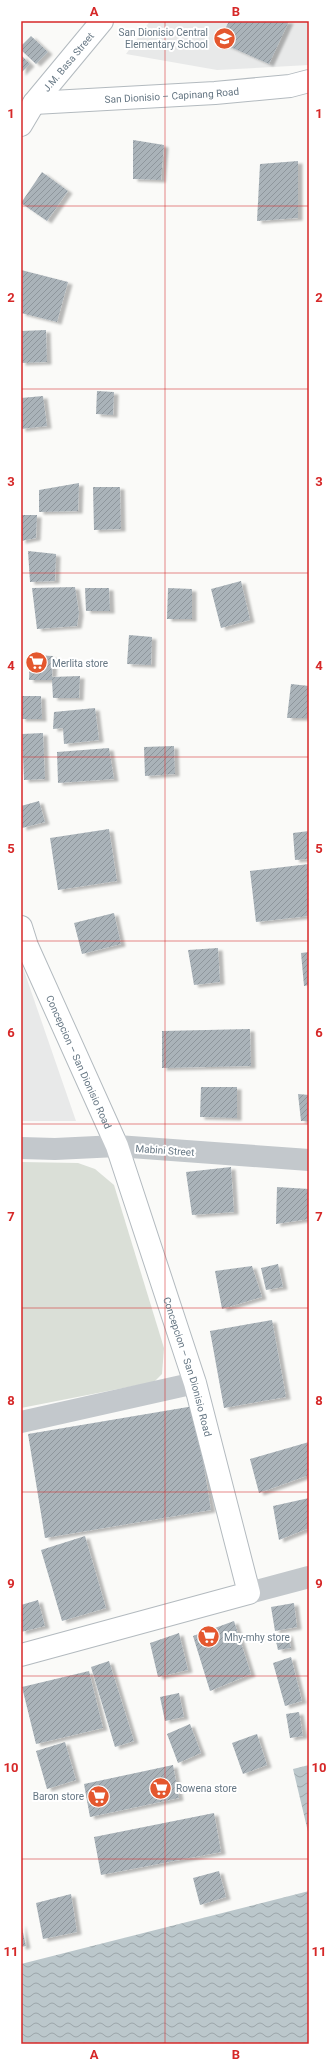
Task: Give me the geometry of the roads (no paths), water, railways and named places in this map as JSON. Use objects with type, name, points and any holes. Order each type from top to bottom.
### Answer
[{"type":"main road","name":"J.M. Basa Street","points":[[27,102],[102,21]]},
{"type":"main road","name":"San Dionisio – Capinang Road","points":[[27,102],[215,93],[290,86],[309,81]]},
{"type":"main road","points":[[21,125],[27,102]]},
{"type":"main road","name":"Concepcion – San Dionisio Road","points":[[21,927],[27,946],[117,1146],[195,1384],[249,1594]]},
{"type":"main road","points":[[21,1655],[249,1594]]},
{"type":"street","name":"Mabini Street","points":[[21,1148],[55,1149],[117,1146],[309,1160]]},
{"type":"street","points":[[21,1422],[195,1384]]},
{"type":"street","points":[[249,1594],[309,1577]]},
{"type":"water","points":[[309,1765],[309,1836],[293,1769]]},
{"type":"water","points":[[309,1891],[309,2044],[21,2044],[21,1964]]},
{"type":"place","name":"San Dionisio Central Elementary School","points":[[224,38]]},
{"type":"place","name":"Merlita store","points":[[37,663]]},
{"type":"place","name":"Mhy-mhy store","points":[[209,1637]]},
{"type":"place","name":"Rowena store","points":[[160,1788]]},
{"type":"place","name":"Baron store","points":[[99,1796]]}]
